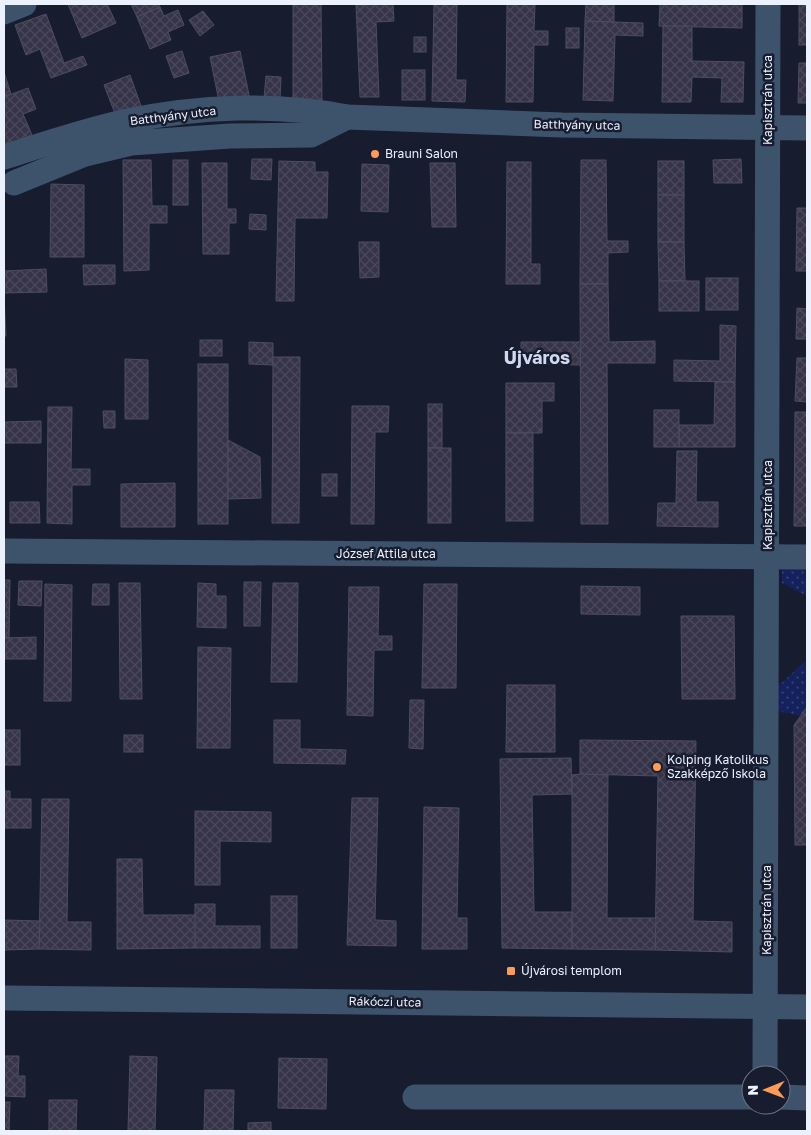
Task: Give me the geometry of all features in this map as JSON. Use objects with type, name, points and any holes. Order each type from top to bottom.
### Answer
[{"type":"street","points":[[4,12],[24,4]]},
{"type":"street","name":"Kapisztrán utca","points":[[767,1007],[768,4]]},
{"type":"street","name":"Batthyány utca","points":[[4,156],[92,130],[169,114],[243,108],[320,111],[347,117],[562,125],[807,128]]},
{"type":"street","name":"Batthyány utca","points":[[14,183],[85,154],[131,143],[212,137],[311,135],[347,117]]},
{"type":"street","name":"József Attila utca","points":[[4,552],[807,557]]},
{"type":"street","name":"Rákóczi utca","points":[[4,998],[807,1007]]},
{"type":"street","points":[[765,1065],[767,1007]]},
{"type":"street","points":[[415,1097],[741,1097]]},
{"type":"street","points":[[791,1097],[807,1098]]},
{"type":"shaded area","points":[[782,563],[807,563],[807,596],[782,583]]},
{"type":"shaded area","points":[[807,660],[807,707],[801,716],[777,711],[777,687]]},
{"type":"building","points":[[68,4],[107,4],[116,23],[82,38]]},
{"type":"building","points":[[131,4],[158,4],[160,7],[137,17]]},
{"type":"building","points":[[293,4],[321,4],[322,101],[293,101]]},
{"type":"building","points":[[393,4],[394,21],[376,22],[379,97],[360,97],[356,5]]},
{"type":"building","points":[[434,4],[457,4],[456,80],[466,80],[465,102],[432,101]]},
{"type":"building","points":[[507,4],[535,4],[534,31],[548,31],[548,45],[534,45],[533,102],[506,102]]},
{"type":"building","points":[[586,4],[614,4],[614,22],[585,21]]},
{"type":"building","points":[[660,4],[742,4],[742,28],[659,26]]},
{"type":"building","points":[[799,4],[807,4],[807,45],[799,45]]},
{"type":"building","points":[[160,7],[164,16],[178,10],[184,25],[168,32],[171,40],[150,49],[137,17]]},
{"type":"building","points":[[203,11],[214,25],[200,36],[189,20]]},
{"type":"building","points":[[46,14],[64,63],[83,56],[87,65],[51,78],[40,49],[26,55],[15,25]]},
{"type":"building","points":[[585,21],[643,23],[643,36],[615,35],[613,101],[583,100]]},
{"type":"building","points":[[663,26],[692,26],[692,61],[744,62],[743,102],[721,102],[722,78],[692,77],[691,102],[662,102]]},
{"type":"building","points":[[566,28],[579,28],[579,48],[566,48]]},
{"type":"building","points":[[414,37],[426,37],[426,52],[414,52]]},
{"type":"building","points":[[182,51],[189,73],[174,78],[166,56]]},
{"type":"building","points":[[240,51],[250,100],[220,106],[210,57]]},
{"type":"building","points":[[799,63],[807,63],[807,103],[798,103]]},
{"type":"building","points":[[402,70],[425,70],[425,100],[402,100]]},
{"type":"building","points":[[4,72],[11,94],[4,97]]},
{"type":"building","points":[[130,75],[141,106],[116,116],[104,85]]},
{"type":"building","points":[[266,76],[281,77],[280,99],[264,98]]},
{"type":"building","points":[[28,88],[36,109],[23,114],[32,135],[4,146],[4,97]]},
{"type":"building","points":[[252,159],[272,159],[271,180],[251,179]]},
{"type":"building","points":[[741,159],[742,183],[714,183],[713,160]]},
{"type":"building","points":[[123,160],[151,160],[152,206],[167,206],[167,223],[149,223],[149,270],[124,271]]},
{"type":"building","points":[[173,160],[188,160],[188,205],[173,205]]},
{"type":"building","points":[[581,160],[606,160],[607,241],[628,241],[628,252],[608,253],[608,284],[580,284]]},
{"type":"building","points":[[279,161],[315,162],[315,172],[328,172],[327,218],[295,218],[294,301],[276,301]]},
{"type":"building","points":[[658,161],[684,161],[684,195],[658,195]]},
{"type":"building","points":[[507,162],[531,162],[531,264],[540,264],[540,284],[506,284]]},
{"type":"building","points":[[202,163],[227,163],[227,209],[236,209],[236,223],[229,223],[229,254],[203,254]]},
{"type":"building","points":[[430,163],[455,163],[456,227],[432,227]]},
{"type":"building","points":[[362,164],[389,165],[388,212],[361,211]]},
{"type":"building","points":[[51,184],[84,185],[84,257],[50,257]]},
{"type":"building","points":[[658,195],[684,195],[684,242],[658,242]]},
{"type":"building","points":[[797,208],[807,208],[807,271],[796,271]]},
{"type":"building","points":[[250,214],[266,215],[266,230],[249,229]]},
{"type":"building","points":[[359,242],[379,242],[379,277],[360,278]]},
{"type":"building","points":[[658,242],[684,242],[685,281],[659,281]]},
{"type":"building","points":[[83,265],[115,265],[115,284],[84,285]]},
{"type":"building","points":[[46,269],[47,292],[4,293],[4,271]]},
{"type":"building","points":[[706,278],[738,278],[738,310],[706,310]]},
{"type":"building","points":[[659,281],[699,281],[699,311],[659,311]]},
{"type":"building","points":[[580,284],[608,284],[609,342],[655,341],[655,363],[607,363],[608,524],[581,524]]},
{"type":"building","points":[[4,298],[6,336],[4,336]]},
{"type":"building","points":[[797,308],[807,309],[807,339],[796,339]]},
{"type":"building","points":[[720,325],[736,326],[735,382],[674,381],[674,360],[720,361]]},
{"type":"building","points":[[200,340],[222,340],[222,356],[200,356]]},
{"type":"building","points":[[249,342],[273,343],[273,365],[249,364]]},
{"type":"building","points":[[521,342],[581,342],[580,365],[521,364]]},
{"type":"building","points":[[273,357],[300,357],[299,523],[272,523]]},
{"type":"building","points":[[797,358],[807,358],[807,402],[795,401]]},
{"type":"building","points":[[125,359],[148,360],[148,419],[125,419]]},
{"type":"building","points":[[198,364],[228,364],[228,524],[198,524]]},
{"type":"building","points":[[4,369],[16,369],[17,387],[4,387]]},
{"type":"building","points":[[715,382],[735,382],[735,447],[679,447],[679,425],[714,425]]},
{"type":"building","points":[[506,383],[554,383],[554,401],[542,401],[542,433],[506,433]]},
{"type":"building","points":[[428,404],[442,404],[442,448],[428,448]]},
{"type":"building","points":[[352,406],[389,406],[388,432],[375,432],[374,524],[351,524]]},
{"type":"building","points":[[48,407],[72,407],[71,469],[90,469],[90,485],[72,485],[72,524],[47,523]]},
{"type":"building","points":[[654,410],[679,410],[679,447],[654,447]]},
{"type":"building","points":[[103,411],[115,411],[115,428],[104,428]]},
{"type":"building","points":[[795,412],[807,412],[807,526],[794,526]]},
{"type":"building","points":[[41,421],[41,443],[4,443],[4,422]]},
{"type":"building","points":[[506,433],[533,433],[533,521],[506,521]]},
{"type":"building","points":[[228,440],[260,457],[261,498],[228,499]]},
{"type":"building","points":[[428,448],[451,448],[451,523],[428,523]]},
{"type":"building","points":[[677,451],[697,451],[696,502],[718,502],[718,527],[657,526],[658,503],[676,503]]},
{"type":"building","points":[[322,474],[337,474],[337,496],[322,496]]},
{"type":"building","points":[[175,483],[175,527],[121,527],[121,484]]},
{"type":"building","points":[[10,502],[39,502],[40,523],[10,523]]},
{"type":"building","points":[[4,580],[10,580],[9,638],[4,638]]},
{"type":"building","points":[[19,581],[42,581],[41,606],[18,605]]},
{"type":"building","points":[[244,582],[261,582],[260,626],[244,626]]},
{"type":"building","points":[[119,583],[140,583],[142,699],[120,699]]},
{"type":"building","points":[[198,583],[216,584],[216,596],[226,596],[226,628],[197,627]]},
{"type":"building","points":[[273,583],[298,583],[297,682],[271,682]]},
{"type":"building","points":[[45,584],[72,585],[71,701],[44,701]]},
{"type":"building","points":[[93,584],[109,584],[109,605],[92,605]]},
{"type":"building","points":[[424,584],[457,584],[456,688],[422,688]]},
{"type":"building","points":[[581,586],[640,587],[640,615],[581,614]]},
{"type":"building","points":[[349,587],[379,587],[378,636],[392,636],[392,650],[374,650],[373,716],[347,715]]},
{"type":"building","points":[[681,616],[734,616],[735,699],[682,699]]},
{"type":"building","points":[[36,637],[36,659],[4,659],[4,638]]},
{"type":"building","points":[[198,647],[231,648],[230,748],[197,748]]},
{"type":"building","points":[[507,685],[555,685],[555,752],[506,752]]},
{"type":"building","points":[[410,700],[424,700],[423,749],[409,748]]},
{"type":"building","points":[[807,707],[807,845],[795,845],[794,725]]},
{"type":"building","points":[[274,720],[300,720],[300,749],[346,750],[345,764],[274,763]]},
{"type":"building","points":[[4,730],[20,730],[20,765],[4,765]]},
{"type":"building","points":[[124,735],[143,735],[143,752],[124,752]]},
{"type":"building","points":[[580,740],[696,741],[693,921],[732,922],[732,952],[655,950],[658,776],[580,774]]},
{"type":"building","points":[[571,758],[572,794],[532,795],[534,912],[572,912],[572,949],[502,948],[500,759]]},
{"type":"building","points":[[572,775],[608,775],[607,918],[656,918],[655,950],[572,949]]},
{"type":"building","points":[[4,791],[10,791],[10,799],[31,799],[31,828],[4,828]]},
{"type":"building","points":[[352,798],[378,798],[375,920],[396,921],[396,946],[347,945]]},
{"type":"building","points":[[42,799],[69,799],[67,922],[91,922],[91,950],[39,949]]},
{"type":"building","points":[[424,807],[459,808],[457,918],[467,918],[467,949],[422,949]]},
{"type":"building","points":[[195,811],[271,812],[271,842],[220,841],[220,885],[195,885]]},
{"type":"building","points":[[117,859],[142,859],[143,915],[196,915],[195,948],[117,949]]},
{"type":"building","points":[[271,896],[297,896],[297,948],[271,948]]},
{"type":"building","points":[[195,904],[215,904],[215,926],[260,926],[260,948],[195,948]]},
{"type":"building","points":[[4,920],[40,921],[39,949],[4,950]]},
{"type":"building","points":[[4,1056],[19,1056],[18,1076],[25,1076],[25,1097],[4,1096]]},
{"type":"building","points":[[130,1056],[157,1057],[155,1131],[128,1131]]},
{"type":"building","points":[[279,1058],[327,1059],[326,1109],[278,1108]]},
{"type":"building","points":[[205,1090],[234,1090],[233,1131],[204,1131]]},
{"type":"building","points":[[49,1100],[77,1100],[76,1131],[49,1131]]},
{"type":"building","points":[[4,1102],[10,1102],[9,1131],[4,1131]]},
{"type":"building","points":[[271,1122],[271,1131],[248,1131],[248,1123]]},
{"type":"place","name":"Brauni Salon","points":[[375,154]]},
{"type":"place","name":"Kolping Katolikus Szakképző Iskola","points":[[657,767]]},
{"type":"place","name":"Újvárosi templom","points":[[511,971]]},
{"type":"district","name":"Újváros","points":[[537,358]]}]
